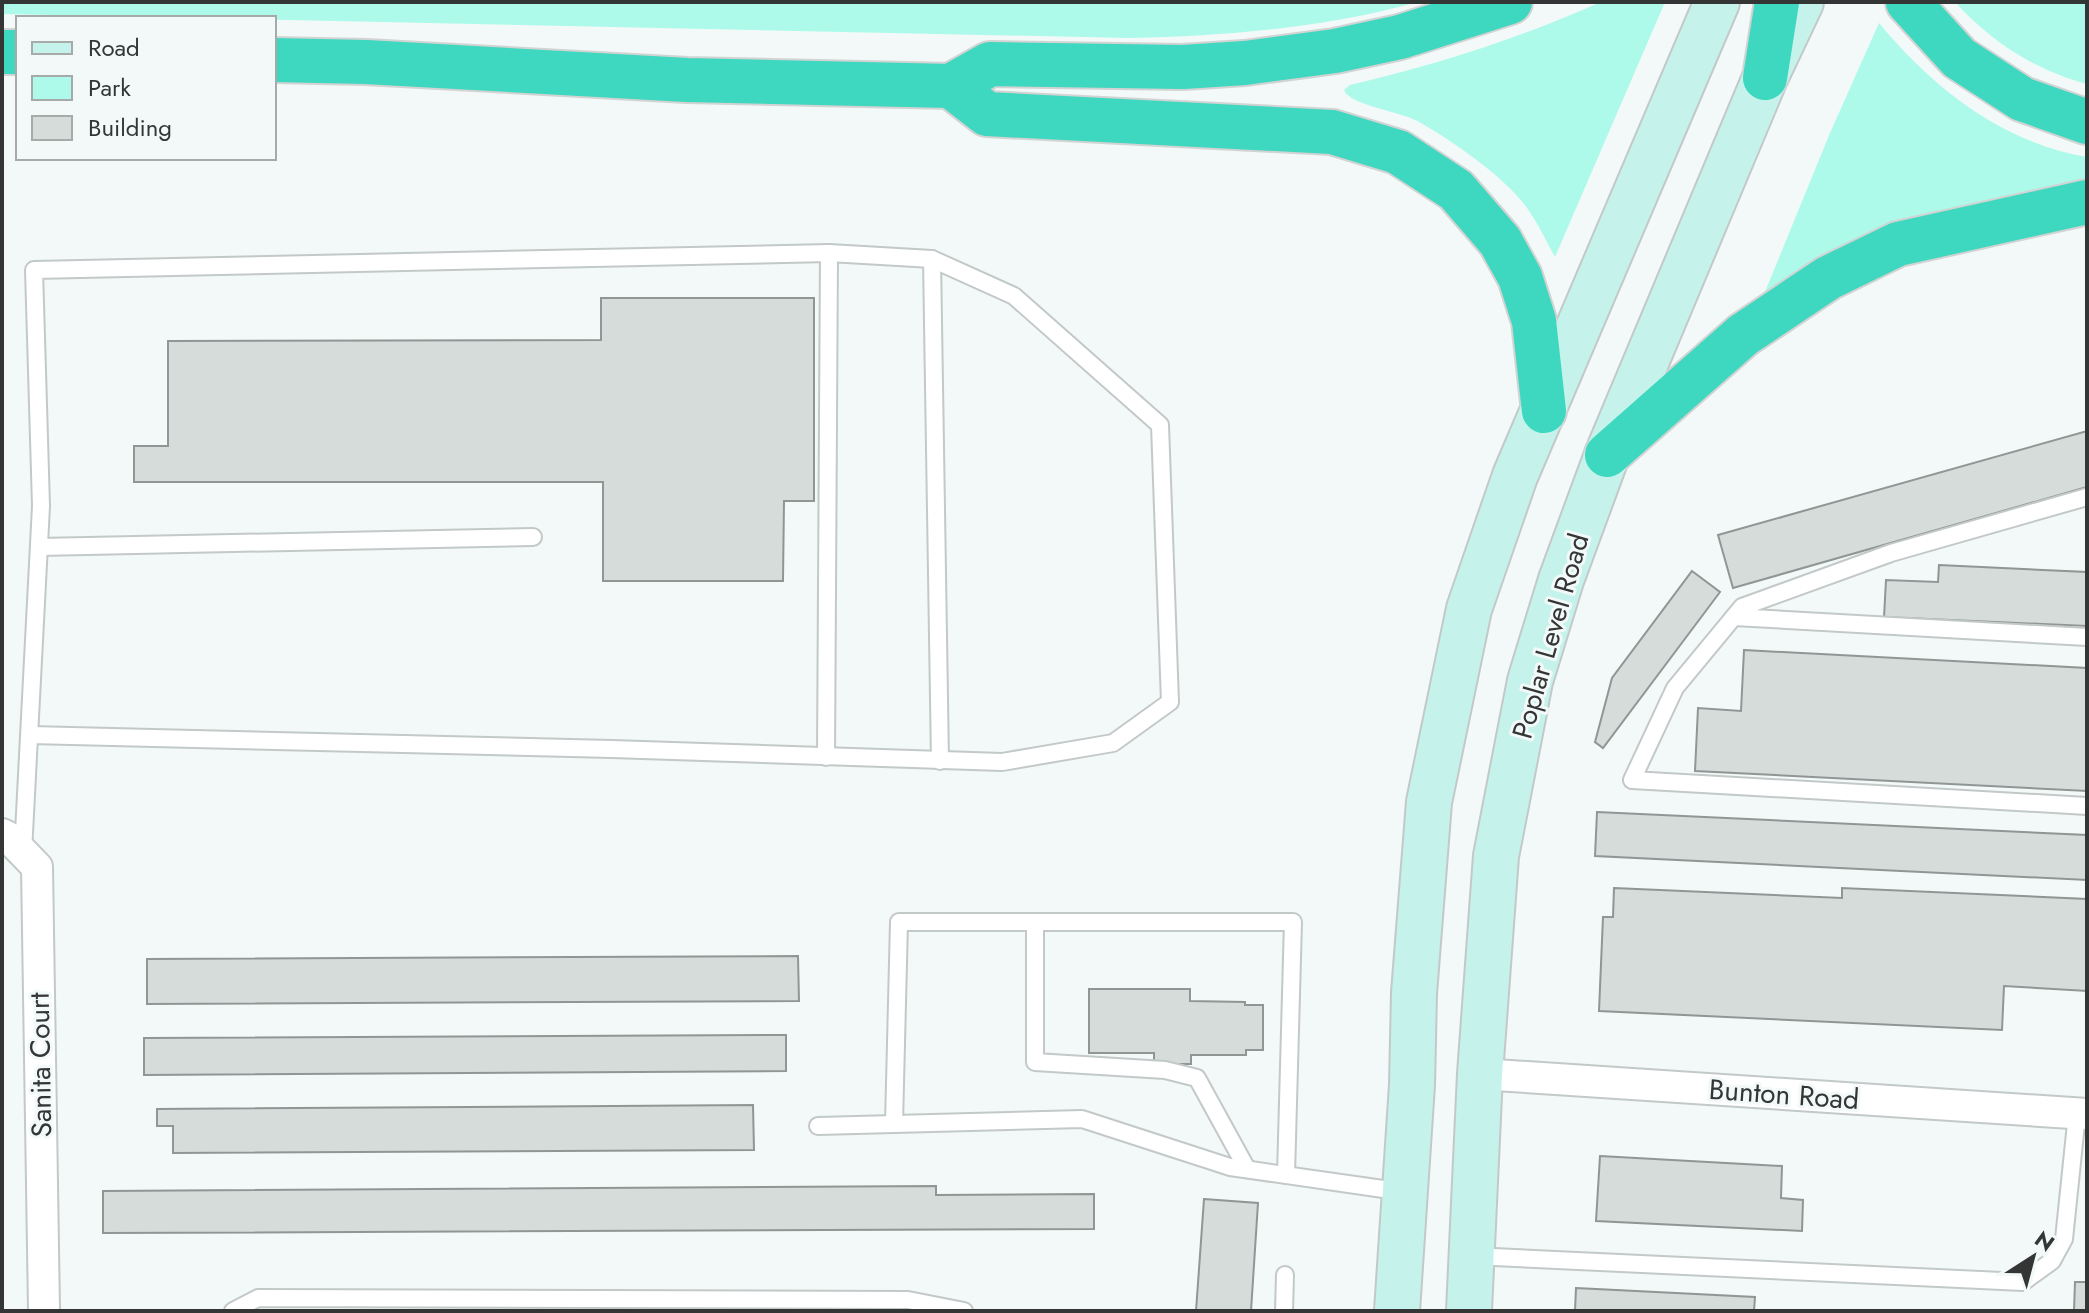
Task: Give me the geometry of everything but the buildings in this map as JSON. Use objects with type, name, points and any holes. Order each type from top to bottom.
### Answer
[{"type":"highway","points":[[276,60],[366,62],[687,80],[951,86],[990,64],[1183,67],[1245,63],[1335,51],[1400,37],[1510,2]]},
{"type":"highway","points":[[1765,78],[1777,2]]},
{"type":"highway","points":[[1908,2],[1959,58],[2022,99],[2087,122]]},
{"type":"highway","points":[[951,86],[987,114],[1332,132],[1398,152],[1456,190],[1479,214],[1507,253],[1520,277],[1534,321],[1544,411]]},
{"type":"highway","points":[[1607,455],[1743,335],[1828,278],[1898,244],[2087,202]]},
{"type":"main road","points":[[1397,1311],[1412,1085],[1414,993],[1429,802],[1469,609],[1515,476],[1717,2]]},
{"type":"main road","name":"Poplar Level Road","points":[[1469,1311],[1480,1074],[1496,856],[1530,681],[1561,580],[1607,455],[1765,78],[1801,2]]},
{"type":"street","name":"Sanita Court","points":[[13,843],[37,867],[44,1311]]},
{"type":"street","name":"Bunton Road","points":[[1480,1074],[2082,1114]]},
{"type":"lane","points":[[826,757],[829,253]]},
{"type":"lane","points":[[13,843],[30,735],[41,506],[34,270],[829,253],[932,259],[1014,296],[1160,425],[1170,702],[1113,743],[1002,762],[30,735]]},
{"type":"lane","points":[[932,259],[940,761]]},
{"type":"lane","points":[[2087,497],[1891,553],[1742,607],[1675,688],[1632,780],[2087,806]]},
{"type":"lane","points":[[39,547],[533,537]]},
{"type":"lane","points":[[1734,617],[2087,637]]},
{"type":"lane","points":[[894,1124],[899,922],[1293,922],[1286,1175]]},
{"type":"lane","points":[[1035,922],[1035,1062],[1165,1070],[1197,1078],[1247,1169]]},
{"type":"lane","points":[[1471,1256],[2023,1282],[2052,1261],[2064,1239],[2082,1114]]},
{"type":"lane","points":[[818,1126],[1082,1119],[1230,1167],[1405,1193]]},
{"type":"lane","points":[[1284,1311],[1285,1275]]},
{"type":"lane","points":[[233,1311],[258,1298],[908,1300],[964,1311]]},
{"type":"green space","points":[[2,2],[1418,2],[1347,18],[1275,29],[1129,38],[276,20],[276,16],[2,14]]},
{"type":"green space","points":[[1601,2],[1665,2],[1555,257],[1527,208],[1478,161],[1421,123],[1356,100],[1344,90],[1350,85],[1478,50]]},
{"type":"green space","points":[[1955,2],[2087,2],[2087,84],[2050,71],[2015,53],[1983,29]]},
{"type":"green space","points":[[1879,23],[1922,69],[1971,109],[2026,139],[2087,157],[2087,181],[1811,264],[1765,292],[1830,133]]}]
